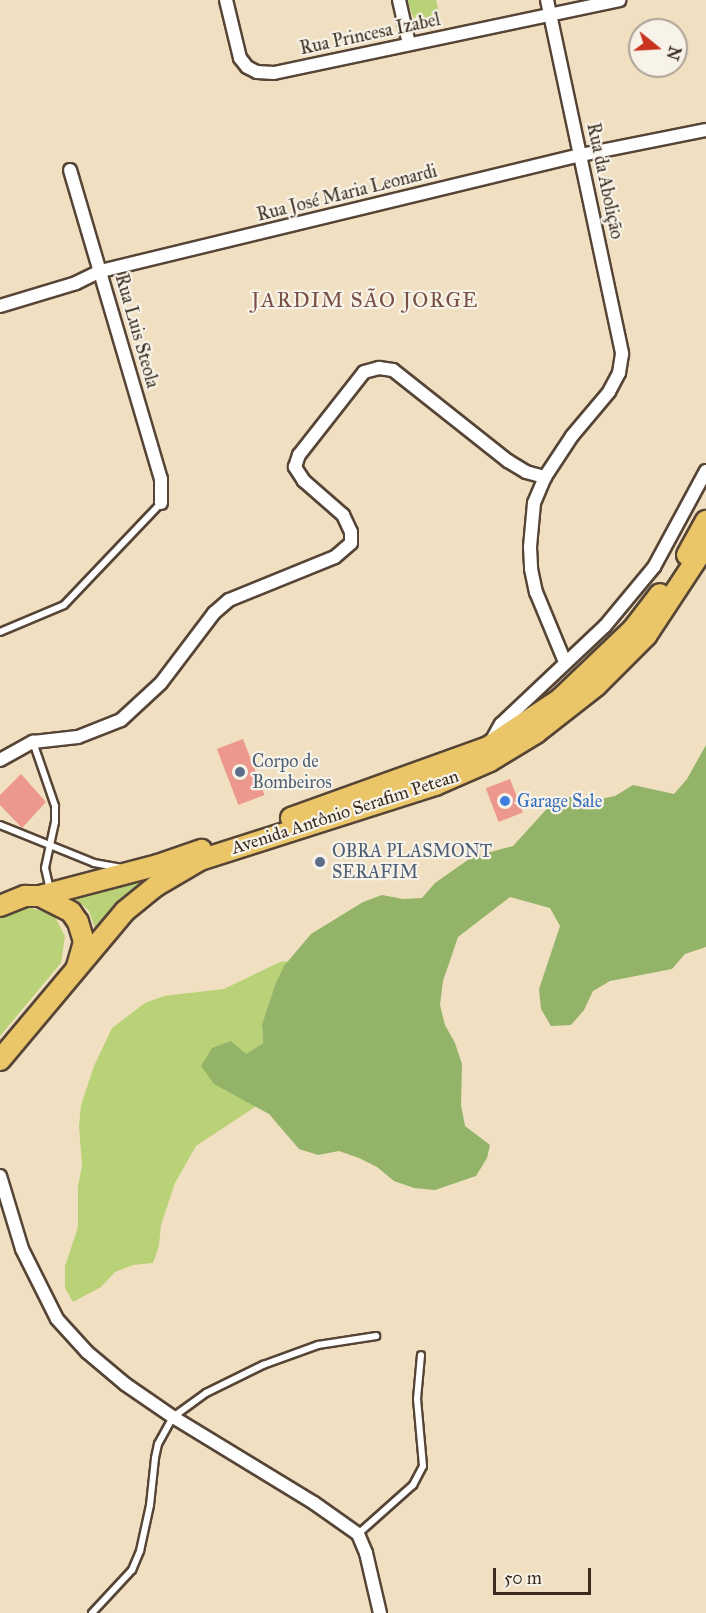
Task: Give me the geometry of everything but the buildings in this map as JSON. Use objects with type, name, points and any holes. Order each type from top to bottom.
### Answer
[{"type":"main road","name":"Avenida Antônio Serafim Petean","points":[[0,906],[158,865],[488,747],[560,699],[633,629],[674,576],[706,520]]},
{"type":"main road","name":"Avenida Antônio Serafim Petean","points":[[0,1060],[125,912],[156,886],[200,860],[435,785],[490,761],[537,733],[596,686],[646,636],[706,545]]},
{"type":"main road","points":[[38,895],[71,912],[78,922],[84,942],[76,971]]},
{"type":"street","name":"Rua Princesa Izabel","points":[[226,0],[240,58],[247,67],[256,72],[274,73],[619,0]]},
{"type":"street","points":[[399,0],[409,44]]},
{"type":"street","name":"Rua da Abolição","points":[[545,477],[589,412],[609,392],[619,373],[622,354],[582,155],[547,0]]},
{"type":"street","name":"Rua José Maria Leonardi","points":[[0,306],[76,283],[101,271],[582,155],[706,130]]},
{"type":"street","name":"Rua Luis Steola","points":[[70,170],[161,479],[161,503]]},
{"type":"street","points":[[0,760],[33,742],[78,737],[121,720],[161,682],[213,614],[229,600],[335,557],[351,543],[351,532],[343,515],[304,482],[295,467],[299,455],[364,372],[379,368],[393,370],[508,461],[526,472],[545,477],[534,503],[530,548],[531,570],[536,592],[565,662]]},
{"type":"street","points":[[488,747],[501,724],[605,626],[654,567],[706,471]]},
{"type":"street","points":[[0,1176],[22,1249],[57,1319],[87,1352],[125,1384],[173,1417],[279,1480],[358,1534],[366,1553],[380,1613]]},
{"type":"lane","points":[[0,632],[64,605],[161,503]]},
{"type":"lane","points":[[33,742],[55,806],[55,822],[38,895]]},
{"type":"lane","points":[[0,825],[94,863],[135,871]]},
{"type":"lane","points":[[92,1613],[132,1570],[140,1551],[149,1514],[158,1444],[173,1417],[206,1393],[262,1365],[318,1345],[376,1336]]},
{"type":"lane","points":[[358,1534],[413,1485],[423,1466],[417,1381],[421,1355]]},
{"type":"green space","points":[[407,0],[436,0],[441,21],[431,22],[413,17]]},
{"type":"green space","points":[[706,745],[706,947],[685,954],[672,969],[610,981],[593,991],[584,1010],[571,1025],[551,1026],[541,1009],[539,989],[560,926],[550,908],[510,897],[458,937],[443,981],[440,1005],[445,1025],[455,1043],[462,1064],[461,1105],[465,1126],[490,1145],[487,1158],[476,1176],[435,1190],[414,1188],[394,1181],[377,1167],[359,1158],[339,1151],[318,1155],[299,1149],[269,1114],[214,1084],[201,1066],[212,1048],[231,1041],[246,1054],[263,1043],[262,1024],[275,985],[284,966],[311,934],[363,902],[382,895],[403,899],[422,898],[435,883],[472,857],[513,846],[553,802],[574,796],[595,800],[615,796],[633,785],[674,794],[687,779]]},
{"type":"green space","points":[[145,879],[114,906],[95,928],[89,911],[75,898]]},
{"type":"green space","points":[[28,907],[54,915],[65,936],[61,963],[0,1036],[0,915]]},
{"type":"green space","points":[[288,961],[275,985],[262,1024],[263,1043],[246,1054],[255,1107],[196,1146],[175,1183],[161,1225],[159,1246],[153,1263],[133,1265],[115,1272],[101,1287],[73,1302],[65,1288],[65,1266],[78,1227],[78,1186],[82,1166],[79,1126],[81,1105],[94,1066],[112,1028],[145,1003],[164,996],[224,989],[280,962]]},
{"type":"place","name":"Corpo de Bombeiros","points":[[240,772]]},
{"type":"place","name":"Garage Sale","points":[[505,801]]},
{"type":"place","name":"OBRA PLASMONT SERAFIM","points":[[320,862]]},
{"type":"district","name":"JARDIM SÃO JORGE","points":[[365,300]]}]
